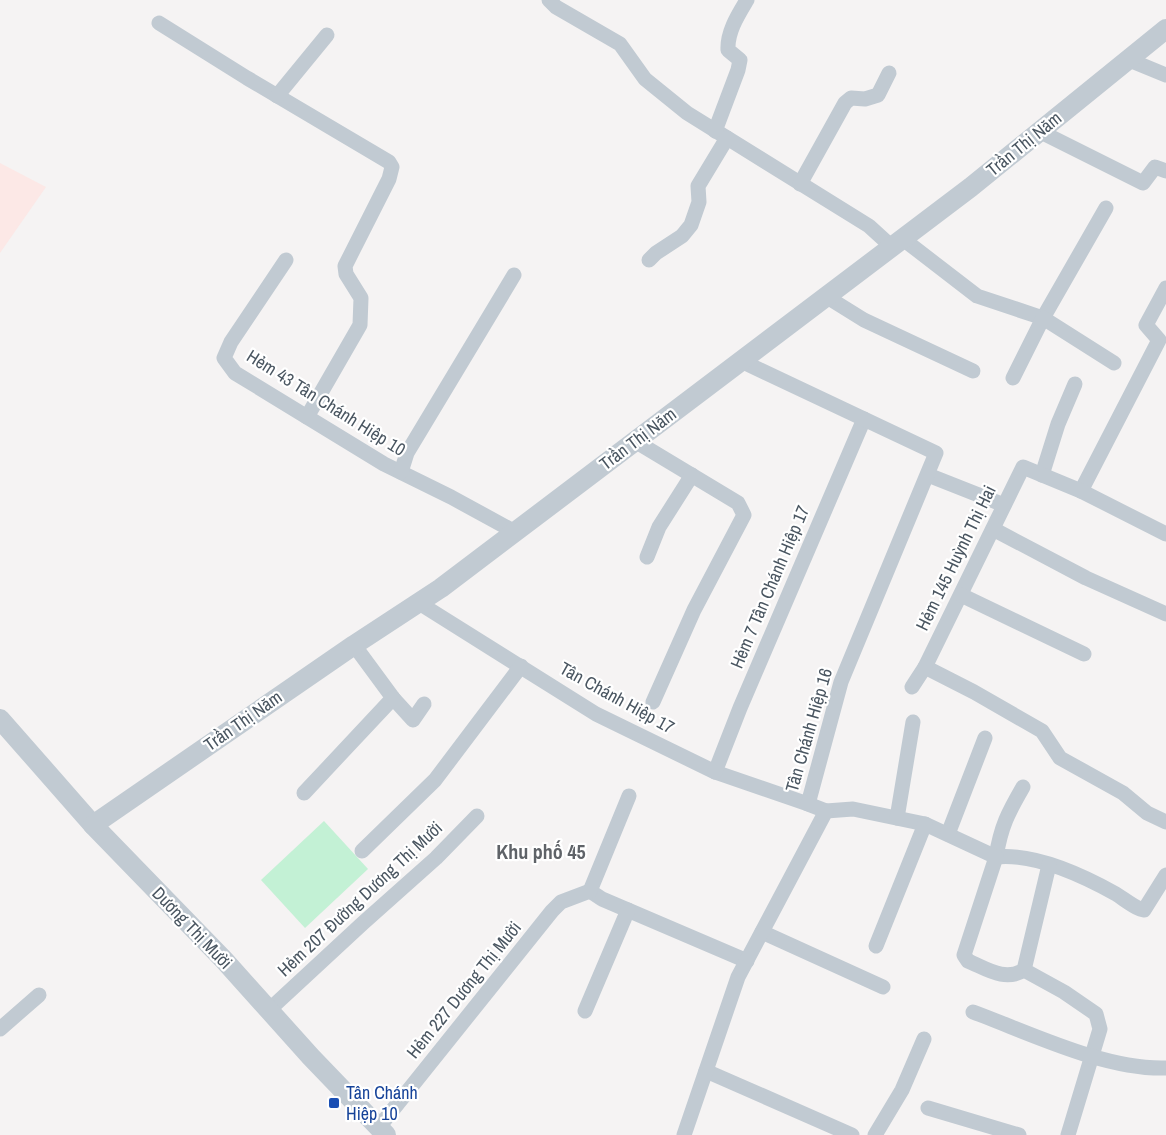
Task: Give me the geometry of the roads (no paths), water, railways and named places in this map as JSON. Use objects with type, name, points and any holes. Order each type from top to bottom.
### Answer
[{"type":"street","points":[[549,0],[556,7],[620,44],[645,79],[687,113],[721,135],[897,243],[976,296],[1043,318],[1114,363]]},
{"type":"street","points":[[649,260],[682,236],[691,225],[699,202],[698,186],[721,135],[738,70],[740,60],[728,50],[728,42],[737,16],[747,0]]},
{"type":"street","points":[[159,23],[389,162],[392,166],[389,179],[345,266],[346,274],[361,298],[360,326],[307,417]]},
{"type":"street","name":"Trần Thị Năm","points":[[93,825],[354,645],[419,603],[515,532],[971,187],[1166,29]]},
{"type":"street","points":[[277,96],[327,35]]},
{"type":"street","points":[[1127,59],[1166,75]]},
{"type":"street","points":[[800,184],[845,103],[851,98],[865,99],[878,95],[889,73]]},
{"type":"street","points":[[1039,131],[1143,183],[1155,167],[1166,171]]},
{"type":"street","points":[[1013,378],[1043,318],[1106,208]]},
{"type":"street","name":"Hẻm 43 Tân Chánh Hiệp 10","points":[[286,260],[231,342],[224,358],[234,373],[401,472],[515,532]]},
{"type":"street","points":[[401,472],[407,453],[514,275]]},
{"type":"street","points":[[1081,490],[1159,340],[1146,325],[1166,288]]},
{"type":"street","points":[[827,297],[864,320],[974,370]]},
{"type":"street","points":[[741,361],[864,419]]},
{"type":"street","points":[[1076,384],[1058,424],[1042,475],[1081,490],[1166,534]]},
{"type":"street","name":"Tân Chánh Hiệp 16","points":[[826,812],[808,804],[841,682],[936,453],[864,419]]},
{"type":"street","name":"Hẻm 7 Tân Chánh Hiệp 17","points":[[715,772],[740,708],[864,419]]},
{"type":"street","points":[[635,441],[738,503],[744,515],[694,610],[653,702]]},
{"type":"street","name":"Hẻm 145 Huỳnh Thị Hai","points":[[912,687],[925,667],[1023,466],[1042,475]]},
{"type":"street","points":[[647,557],[659,527],[692,476]]},
{"type":"street","points":[[928,476],[1004,505]]},
{"type":"street","points":[[993,529],[1086,578],[1166,614]]},
{"type":"street","points":[[961,595],[1084,654]]},
{"type":"street","name":"Tân Chánh Hiệp 17","points":[[419,603],[596,714],[715,772],[808,804]]},
{"type":"street","points":[[354,645],[393,698],[413,720],[424,704]]},
{"type":"street","points":[[362,851],[435,780],[521,666]]},
{"type":"street","points":[[925,667],[1042,731],[1060,758],[1123,794],[1147,813],[1166,822]]},
{"type":"street","points":[[304,793],[393,698]]},
{"type":"street","name":"Dương Thị Mười","points":[[0,720],[93,825],[224,960],[381,1132]]},
{"type":"street","points":[[897,818],[913,722]]},
{"type":"street","points":[[948,834],[985,738]]},
{"type":"street","points":[[1023,787],[1004,820],[996,857],[964,955],[968,961],[1007,976],[1016,975],[1024,970],[1049,865]]},
{"type":"street","points":[[629,796],[590,891],[602,899],[747,961]]},
{"type":"street","points":[[684,1135],[738,977],[826,812],[853,809],[925,824],[996,857],[1010,855],[1066,869],[1144,910],[1166,875]]},
{"type":"street","name":"Hẻm 207 Đường Dương Thị Mười","points":[[269,1010],[363,922],[436,858],[477,816]]},
{"type":"street","points":[[876,946],[925,824]]},
{"type":"street","name":"Hẻm 227 Dương Thị Mười","points":[[381,1132],[552,911],[561,902],[590,891]]},
{"type":"street","points":[[585,1011],[628,910]]},
{"type":"street","points":[[762,932],[883,987]]},
{"type":"street","points":[[1024,970],[1064,992],[1096,1014],[1100,1029],[1068,1135]]},
{"type":"street","points":[[0,1029],[39,995]]},
{"type":"street","points":[[974,1012],[1092,1056],[1151,1068],[1166,1068]]},
{"type":"street","points":[[875,1135],[902,1090],[924,1039]]},
{"type":"street","points":[[706,1071],[852,1135]]},
{"type":"street","points":[[928,1108],[1018,1135]]},
{"type":"place","name":"Tân Chánh Hiệp 10","points":[[334,1103]]},
{"type":"district","name":"Khu phố 45","points":[[541,852]]}]
